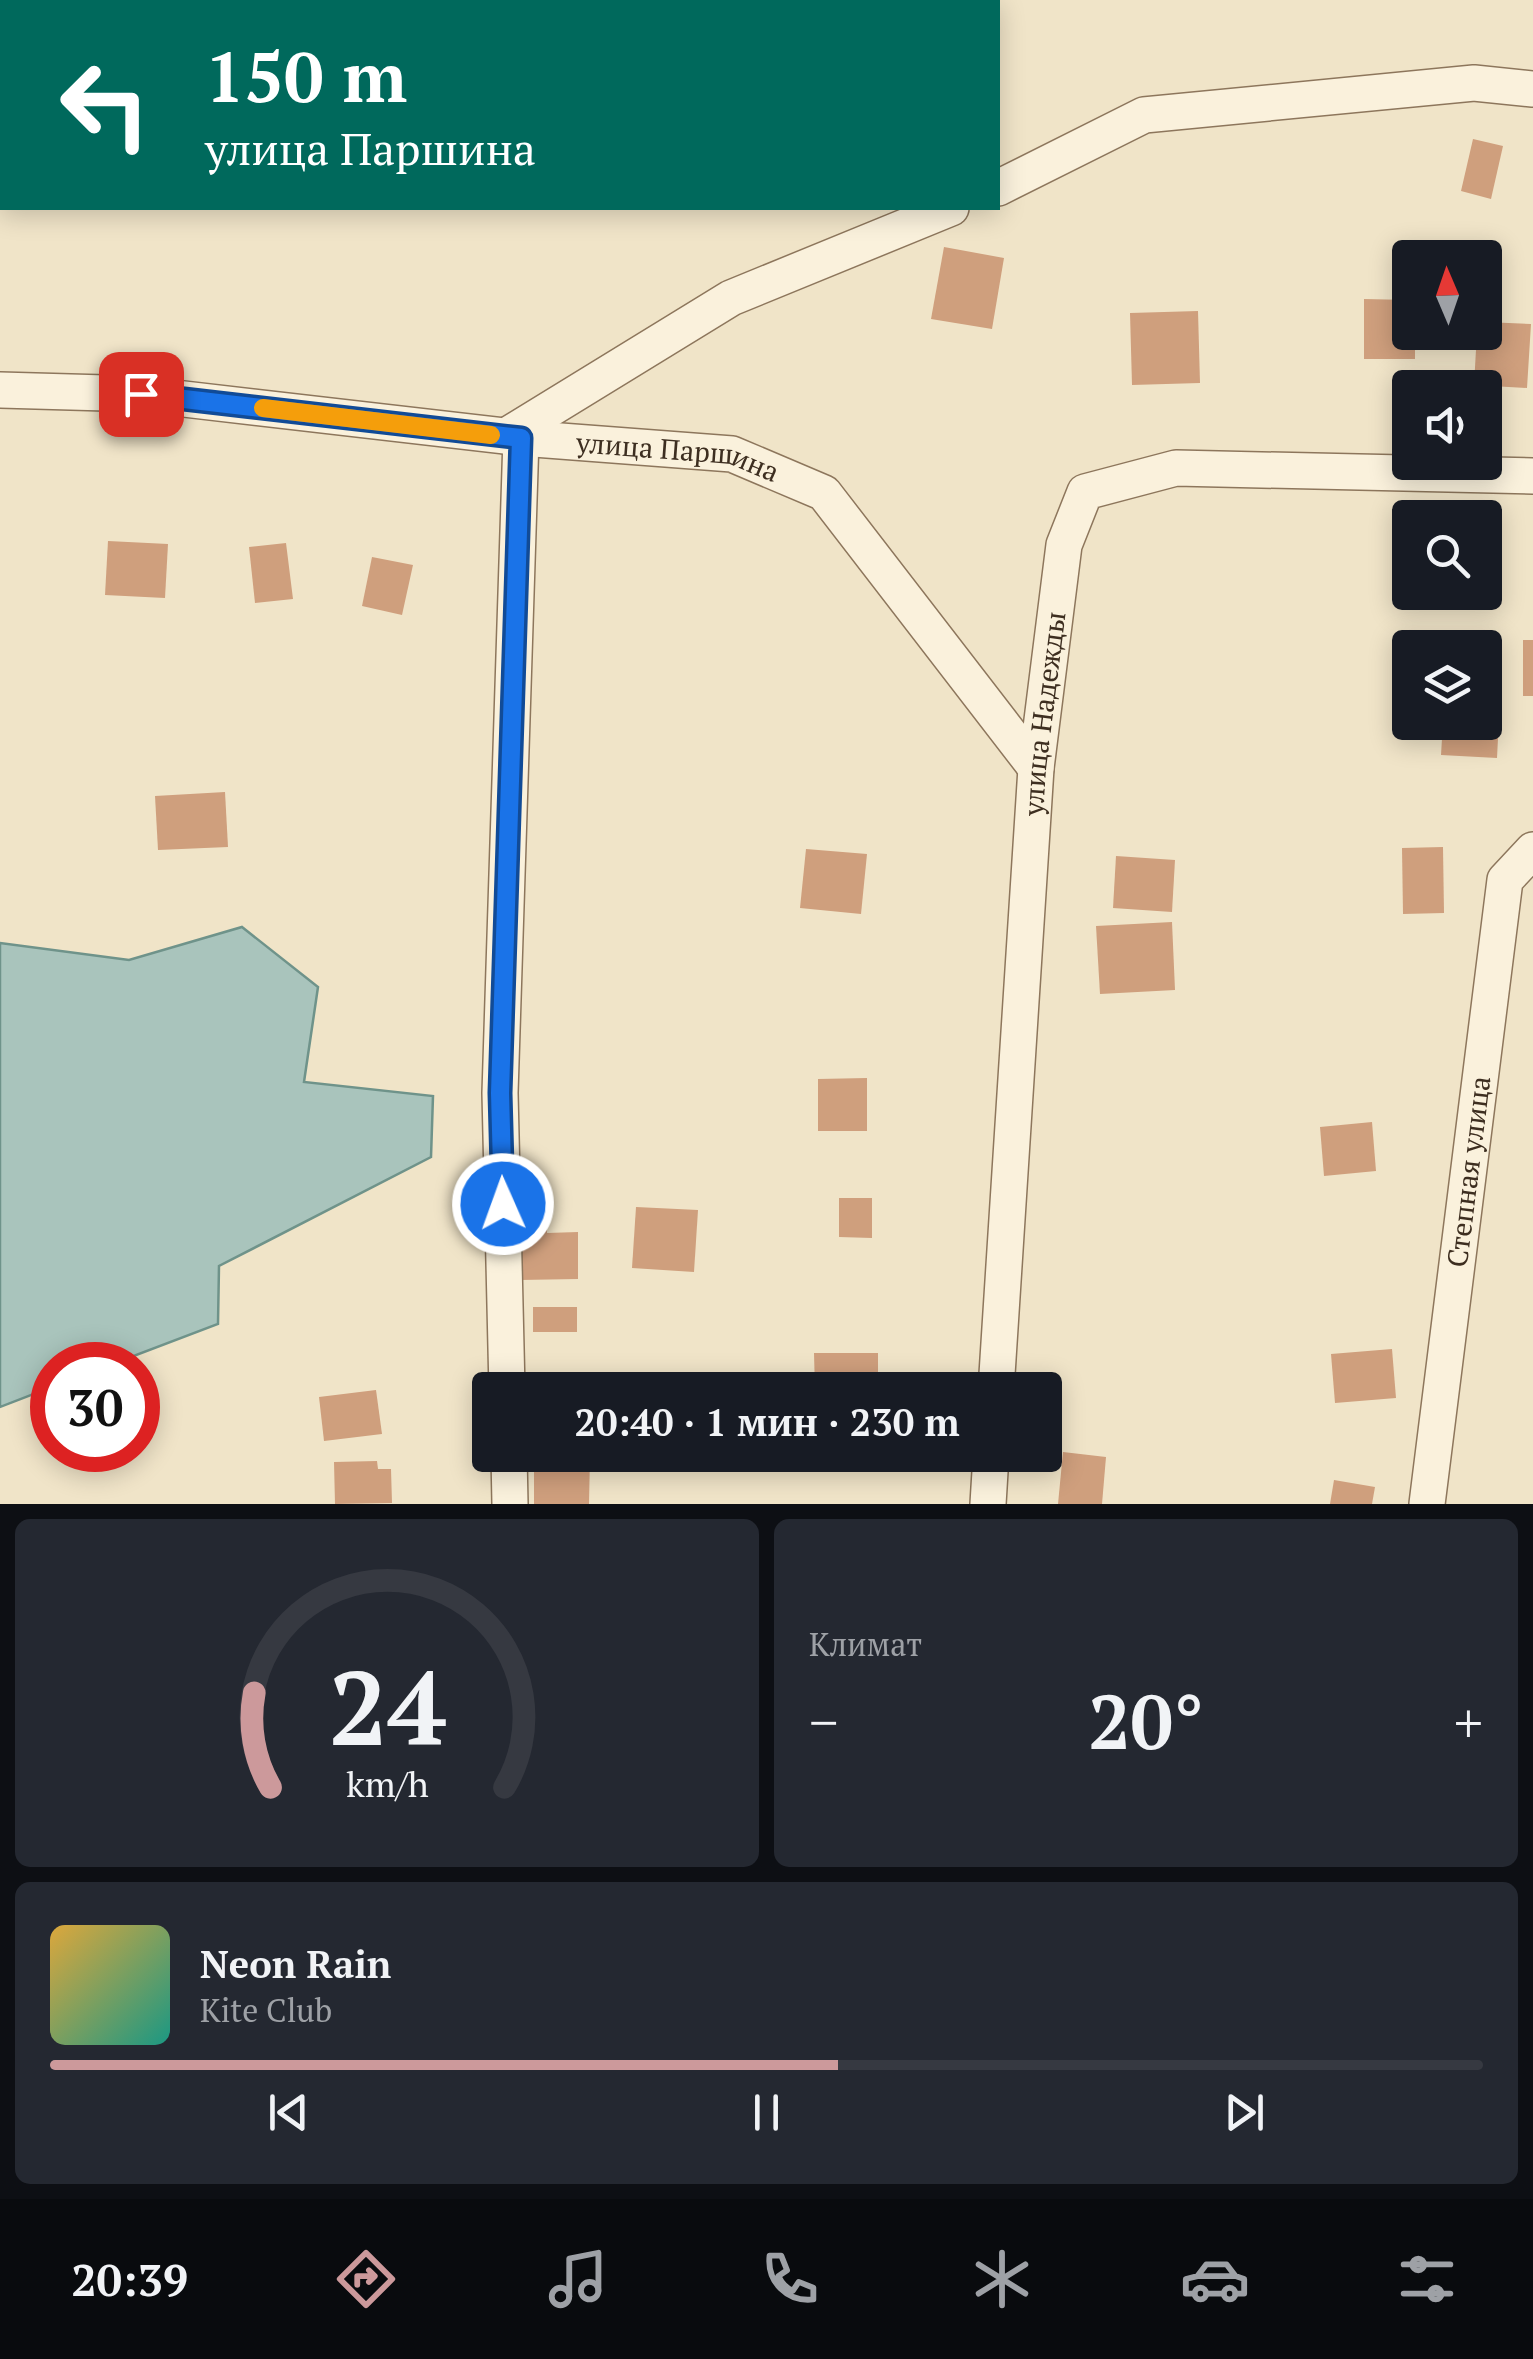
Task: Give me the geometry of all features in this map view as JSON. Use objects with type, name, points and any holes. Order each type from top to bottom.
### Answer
[{"type":"street","points":[[1000,187],[1144,115],[1474,84],[1533,89]]},
{"type":"street","points":[[508,1372],[500,1093],[514,437],[730,298],[946,210]]},
{"type":"street","name":"улица Паршина","points":[[0,390],[141,394],[514,437],[732,454],[824,492],[1036,768]]},
{"type":"street","name":"улица Надежды","points":[[997,1372],[1036,768],[1064,545],[1085,492],[1176,468],[1533,476]]},
{"type":"street","name":"Степная улица","points":[[1427,1504],[1506,880],[1533,850]]},
{"type":"street","points":[[509,1472],[510,1504]]},
{"type":"street","points":[[988,1504],[990,1472]]},
{"type":"water","points":[[242,927],[318,987],[304,1082],[433,1096],[431,1157],[219,1266],[218,1324],[160,1346],[160,1342],[30,1342],[30,1395],[0,1407],[0,943],[129,960]]},
{"type":"building","points":[[1473,139],[1503,146],[1491,199],[1461,191]]},
{"type":"building","points":[[944,247],[1004,258],[992,329],[931,319]]},
{"type":"building","points":[[1364,299],[1392,300],[1392,350],[1415,350],[1415,359],[1364,359]]},
{"type":"building","points":[[1198,311],[1200,383],[1132,385],[1130,313]]},
{"type":"building","points":[[1502,323],[1531,324],[1527,388],[1502,387],[1502,370],[1475,370],[1476,350],[1502,350]]},
{"type":"building","points":[[108,541],[168,544],[165,598],[105,595]]},
{"type":"building","points":[[286,543],[293,599],[255,603],[249,547]]},
{"type":"building","points":[[372,557],[413,565],[402,615],[362,606]]},
{"type":"building","points":[[1523,640],[1533,640],[1533,696],[1523,696]]},
{"type":"building","points":[[1442,740],[1498,740],[1497,758],[1441,755]]},
{"type":"building","points":[[225,792],[228,847],[158,850],[155,796]]},
{"type":"building","points":[[1443,847],[1444,913],[1403,914],[1402,848]]},
{"type":"building","points":[[806,849],[867,854],[861,914],[800,908]]},
{"type":"building","points":[[1116,856],[1175,860],[1172,912],[1113,908]]},
{"type":"building","points":[[1172,922],[1175,990],[1100,994],[1096,926]]},
{"type":"building","points":[[867,1078],[867,1131],[818,1131],[818,1079]]},
{"type":"building","points":[[1372,1122],[1376,1171],[1324,1176],[1320,1127]]},
{"type":"building","points":[[839,1198],[872,1198],[872,1238],[839,1237]]},
{"type":"building","points":[[636,1207],[698,1210],[694,1272],[632,1268]]},
{"type":"building","points":[[520,1224],[547,1224],[547,1233],[578,1232],[578,1279],[520,1280]]},
{"type":"building","points":[[533,1307],[577,1307],[577,1332],[533,1332]]},
{"type":"building","points":[[1392,1349],[1396,1398],[1335,1403],[1331,1354]]},
{"type":"building","points":[[814,1353],[878,1353],[878,1372],[815,1372]]},
{"type":"building","points":[[376,1390],[382,1434],[324,1441],[319,1397]]},
{"type":"building","points":[[1063,1452],[1106,1457],[1102,1504],[1058,1504]]},
{"type":"building","points":[[377,1461],[378,1469],[391,1469],[392,1503],[335,1504],[334,1462]]},
{"type":"building","points":[[534,1472],[590,1472],[589,1504],[534,1504]]},
{"type":"building","points":[[1334,1480],[1375,1487],[1372,1504],[1330,1504]]},
{"type":"slow traffic","points":[[263,408],[491,435]]},
{"type":"route","points":[[141,394],[521,438],[500,1093],[503,1204]]}]
